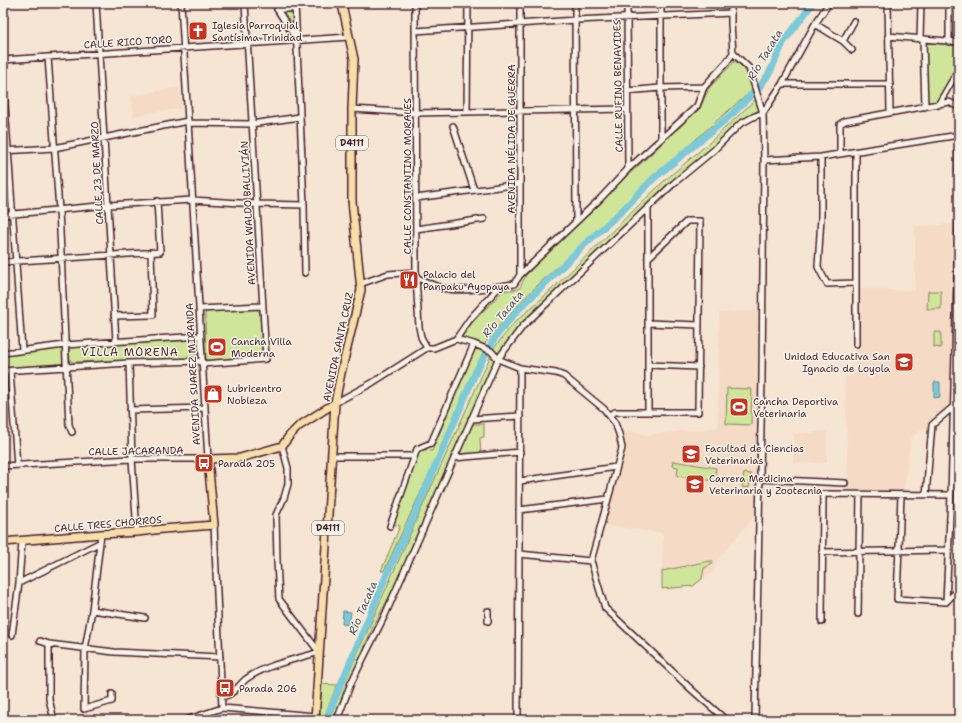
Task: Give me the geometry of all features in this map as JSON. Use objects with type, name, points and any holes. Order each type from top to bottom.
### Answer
[{"type":"main road","name":"AVENIDA SANTA CRUZ","points":[[312,718],[319,652],[335,403],[361,290],[352,201],[352,110],[354,59],[343,3]]},
{"type":"main road","points":[[282,446],[299,426],[335,403]]},
{"type":"main road","name":"CALLE JACARANDA","points":[[208,459],[240,458],[282,446]]},
{"type":"main road","name":"AVENIDA SUAREZ MIRANDA","points":[[208,459],[214,525]]},
{"type":"main road","name":"CALLE TRES CHORROS","points":[[3,542],[214,525]]},
{"type":"street","name":"CALLE 23 DE MARZO","points":[[96,3],[116,341]]},
{"type":"street","name":"AVENIDA SUAREZ MIRANDA","points":[[180,3],[208,459]]},
{"type":"street","name":"AVENIDA WALDO BALLIVIÁN","points":[[202,362],[266,359],[245,3]]},
{"type":"street","points":[[295,3],[304,204],[305,273]]},
{"type":"street","name":"CALLE CONSTANTINO MORALES","points":[[415,3],[416,274],[419,326],[421,337],[427,348]]},
{"type":"street","points":[[467,112],[468,3]]},
{"type":"street","name":"AVENIDA NÉLIDA DE GUERRA","points":[[520,3],[520,274]]},
{"type":"street","points":[[576,3],[576,221]]},
{"type":"street","name":"CALLE RUFINO BENAVIDES","points":[[627,3],[628,169]]},
{"type":"street","points":[[661,3],[661,139]]},
{"type":"street","points":[[360,284],[388,274],[416,274],[438,287],[449,290],[499,287],[514,284],[520,274],[600,199],[628,169],[697,106],[704,87],[733,53],[731,3]]},
{"type":"street","points":[[337,720],[351,683],[384,615],[498,359],[522,326],[674,183],[714,150],[740,124],[763,113],[782,84],[815,24],[829,3]]},
{"type":"street","points":[[888,3],[890,113]]},
{"type":"street","points":[[921,3],[925,107]]},
{"type":"street","points":[[949,3],[949,42]]},
{"type":"street","points":[[295,9],[277,9],[296,40]]},
{"type":"street","points":[[415,31],[576,20],[731,13]]},
{"type":"street","points":[[843,40],[854,20]]},
{"type":"street","points":[[815,24],[843,40],[852,50]]},
{"type":"street","points":[[888,36],[959,42]]},
{"type":"street","name":"CALLE RICO TORO","points":[[3,60],[349,37]]},
{"type":"street","points":[[733,53],[749,68],[763,113],[764,160],[756,720]]},
{"type":"street","points":[[48,57],[59,210],[69,425],[72,432]]},
{"type":"street","points":[[938,104],[959,69]]},
{"type":"street","points":[[3,77],[6,151],[22,350]]},
{"type":"street","points":[[782,84],[890,84]]},
{"type":"street","points":[[627,91],[660,88],[704,87]]},
{"type":"street","points":[[840,154],[840,124],[846,121],[950,102],[959,107]]},
{"type":"street","points":[[352,110],[416,113],[627,109]]},
{"type":"street","points":[[6,151],[54,148],[188,122],[251,124],[300,117]]},
{"type":"street","points":[[453,126],[474,190]]},
{"type":"street","points":[[764,160],[821,157],[959,135]]},
{"type":"street","points":[[959,149],[959,183]]},
{"type":"street","points":[[856,152],[856,344]]},
{"type":"street","points":[[821,157],[821,217],[818,267],[827,284],[856,283]]},
{"type":"street","points":[[416,198],[520,184]]},
{"type":"street","points":[[3,215],[157,201],[192,200],[256,204],[304,204]]},
{"type":"street","points":[[3,262],[160,252],[157,201]]},
{"type":"street","points":[[946,602],[954,407],[959,207]]},
{"type":"street","points":[[648,209],[648,412]]},
{"type":"street","points":[[416,230],[484,219]]},
{"type":"street","points":[[609,415],[615,412],[698,412],[700,221],[687,222],[648,258]]},
{"type":"street","points":[[114,316],[154,315],[151,252]]},
{"type":"street","points":[[335,403],[372,383],[427,348],[434,348],[456,339],[470,319],[499,287]]},
{"type":"street","points":[[199,309],[262,306]]},
{"type":"street","points":[[648,323],[699,324]]},
{"type":"street","points":[[3,352],[65,345],[200,336]]},
{"type":"street","points":[[456,339],[488,350],[498,359],[520,368],[556,373],[564,376],[604,409],[609,415],[619,434],[622,448],[591,561],[605,608],[726,720]]},
{"type":"street","points":[[390,526],[417,449],[431,443],[474,344]]},
{"type":"street","points":[[3,372],[66,366],[202,362]]},
{"type":"street","points":[[129,363],[132,459],[137,532]]},
{"type":"street","points":[[648,365],[699,367]]},
{"type":"street","points":[[518,720],[520,368]]},
{"type":"street","points":[[10,371],[17,465]]},
{"type":"street","points":[[926,495],[932,426],[954,407]]},
{"type":"street","points":[[130,410],[205,408]]},
{"type":"street","points":[[471,419],[520,416]]},
{"type":"street","points":[[222,697],[228,696],[245,680],[260,670],[319,652],[279,598],[276,515],[284,498],[288,484],[288,468],[282,446]]},
{"type":"street","points":[[454,458],[520,452]]},
{"type":"street","points":[[332,456],[414,456]]},
{"type":"street","name":"CALLE JACARANDA","points":[[3,466],[132,459],[208,459]]},
{"type":"street","points":[[520,481],[616,467]]},
{"type":"street","points":[[760,479],[845,483]]},
{"type":"street","points":[[822,622],[823,494],[951,495]]},
{"type":"street","points":[[858,614],[860,495]]},
{"type":"street","points":[[901,495],[897,599],[946,602],[959,589]]},
{"type":"street","points":[[519,510],[608,499]]},
{"type":"street","name":"AVENIDA SUAREZ MIRANDA","points":[[214,525],[222,708]]},
{"type":"street","points":[[101,534],[92,610],[85,649],[84,709],[112,701],[112,694]]},
{"type":"street","points":[[12,635],[19,583],[22,541]]},
{"type":"street","points":[[19,583],[99,543]]},
{"type":"street","points":[[822,552],[949,550]]},
{"type":"street","points":[[519,554],[591,561]]},
{"type":"street","points":[[92,610],[145,618]]},
{"type":"street","points":[[488,611],[488,621]]},
{"type":"street","points":[[40,640],[49,644],[114,652],[220,656]]},
{"type":"street","points":[[49,644],[49,699],[54,720]]},
{"type":"street","points":[[189,720],[222,708],[312,718]]},
{"type":"shaded area","points":[[200,3],[240,3],[240,9],[200,9]]},
{"type":"shaded area","points":[[180,87],[182,108],[134,116],[131,96]]},
{"type":"shaded area","name":"Unidad Educativa San Ignacio de Loyola","points":[[955,224],[951,407],[911,438],[904,491],[848,490],[845,376],[855,376],[856,348],[859,348],[860,289],[915,291],[915,226]]},
{"type":"shaded area","name":"Facultad de Ciencias Veterinarias","points":[[759,310],[757,513],[718,559],[712,572],[693,586],[662,589],[663,535],[661,533],[604,525],[625,449],[623,429],[647,435],[718,427],[719,313]]},
{"type":"shaded area","points":[[827,431],[827,463],[793,463],[794,434]]},
{"type":"green space","points":[[283,11],[292,12],[293,33],[282,14]]},
{"type":"green space","points":[[926,43],[959,45],[959,64],[938,103],[927,105]]},
{"type":"green space","points":[[735,61],[745,70],[754,89],[689,145],[545,278],[507,317],[484,345],[462,337],[473,322],[503,291],[519,289],[526,275],[623,180],[700,108],[709,88]]},
{"type":"green space","points":[[756,99],[759,110],[739,123],[522,324],[498,355],[493,349],[515,322],[549,292],[664,181],[709,143]]},
{"type":"green space","points":[[928,291],[941,291],[941,309],[927,309]]},
{"type":"green space","points":[[256,309],[260,313],[262,352],[259,357],[210,361],[206,358],[205,313],[208,311]]},
{"type":"green space","points":[[934,332],[941,332],[941,348],[934,347]]},
{"type":"green space","points":[[193,340],[197,344],[197,355],[194,359],[72,362],[70,360],[69,349],[71,347]]},
{"type":"green space","points":[[61,348],[63,350],[64,362],[62,364],[3,368],[3,355]]},
{"type":"green space","points":[[475,348],[484,351],[384,571],[381,571],[400,526],[393,524],[420,449],[432,451]]},
{"type":"green space","points":[[491,355],[496,360],[397,582],[373,627],[349,682],[335,720],[328,720],[415,523]]},
{"type":"green space","name":"Cancha Deportiva Veterinaria","points":[[727,388],[752,389],[751,425],[726,424]]},
{"type":"green space","points":[[472,424],[484,424],[484,437],[480,438],[481,456],[459,456]]},
{"type":"green space","points":[[673,461],[716,468],[714,481],[677,476],[678,467],[672,466]]},
{"type":"green space","points":[[744,473],[751,474],[749,488],[742,487]]},
{"type":"green space","points":[[713,561],[711,565],[704,568],[702,579],[693,586],[662,589],[662,571]]},
{"type":"green space","points":[[322,684],[337,685],[323,720],[319,720]]},
{"type":"water","points":[[934,382],[940,382],[940,397],[934,398]]},
{"type":"water","points":[[343,611],[351,612],[349,625],[342,624]]},
{"type":"waterway","name":"Río Tacata","points":[[326,720],[387,574],[412,521],[477,369],[496,336],[517,311],[584,245],[622,211],[653,179],[731,115],[761,85],[770,72],[783,43],[813,3]]},
{"type":"waterway","points":[[956,132],[959,111]]},
{"type":"waterway","points":[[954,173],[955,143]]},
{"type":"place","name":"Iglesia Parroquial Santísima Trinidad","points":[[198,31]]},
{"type":"place","name":"Palacio del Panpaku Ayopaya","points":[[409,280]]},
{"type":"place","name":"Cancha Villa Moderna","points":[[217,347]]},
{"type":"place","name":"Unidad Educativa San Ignacio de Loyola","points":[[904,362]]},
{"type":"place","name":"Lubricentro Nobleza","points":[[213,394]]},
{"type":"place","name":"Cancha Deportiva Veterinaria","points":[[739,407]]},
{"type":"place","name":"Facultad de Ciencias Veterinarias","points":[[691,454]]},
{"type":"place","name":"Parada 205","points":[[204,463]]},
{"type":"place","name":"Carrera Medicina Veterinaria y Zootecnia","points":[[695,484]]},
{"type":"place","name":"Parada 206","points":[[225,688]]},
{"type":"district","name":"VILLA MORENA","points":[[130,352]]}]
